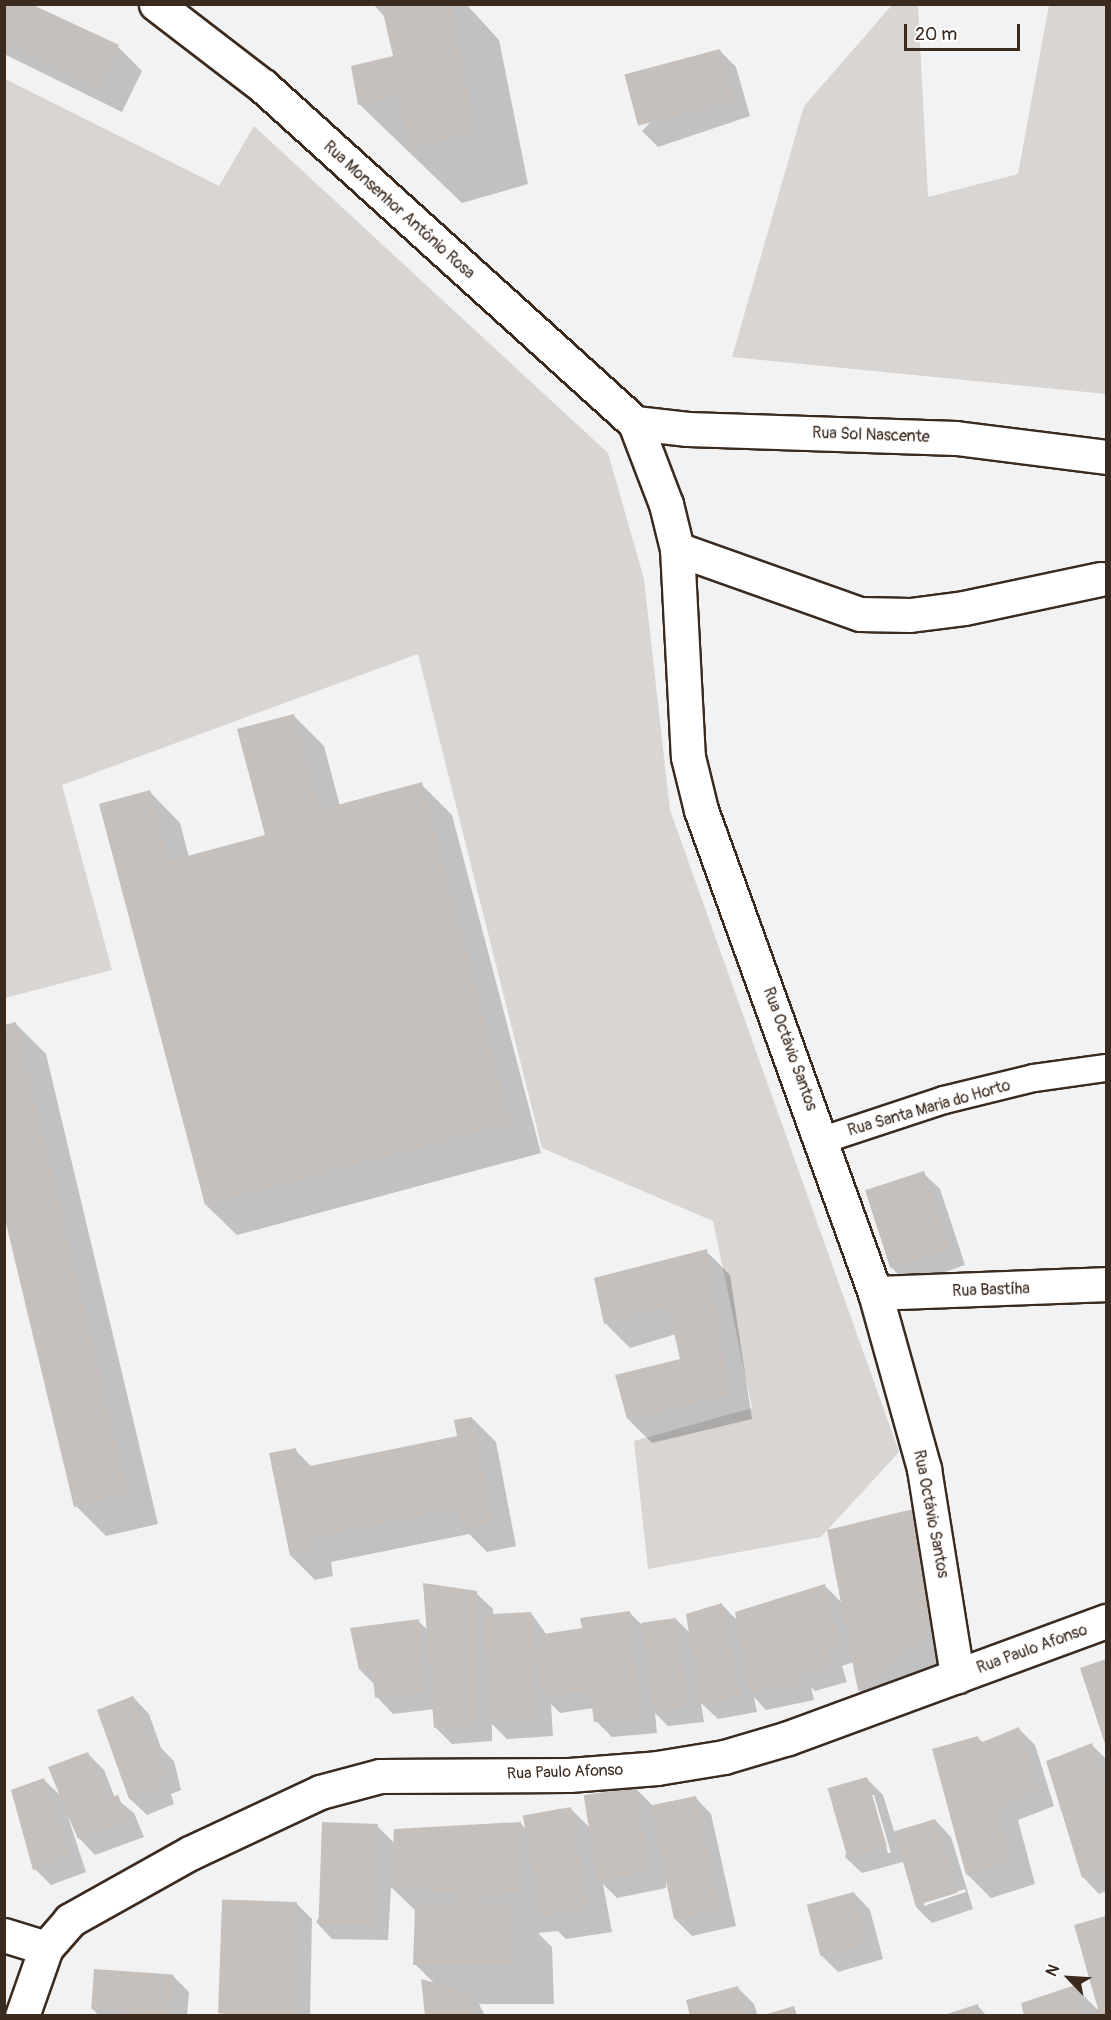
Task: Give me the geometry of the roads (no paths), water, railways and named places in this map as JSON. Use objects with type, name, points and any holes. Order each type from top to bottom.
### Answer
[{"type":"street","name":"Rua Monsenhor Antônio Rosa","points":[[156,4],[263,86],[635,423]]},
{"type":"street","name":"Rua Sol Nascente","points":[[635,423],[688,429],[956,438],[1107,457]]},
{"type":"street","name":"Rua Octávio Santos","points":[[635,423],[666,504],[677,549],[688,757],[698,800],[714,855],[823,1140],[875,1293],[924,1469],[957,1676]]},
{"type":"street","points":[[677,549],[860,614],[910,615],[964,608],[1101,579]]},
{"type":"street","name":"Rua Santa Maria do Horto","points":[[823,1140],[944,1100],[1034,1078],[1107,1068]]},
{"type":"street","name":"Rua Bastíha","points":[[875,1293],[1107,1284]]},
{"type":"street","name":"Rua Paulo Afonso","points":[[46,1948],[70,1920],[130,1884],[271,1812],[320,1792],[380,1776],[569,1775],[657,1768],[724,1756],[788,1738],[1107,1621]]},
{"type":"street","points":[[4,1935],[46,1948],[22,2016]]}]
